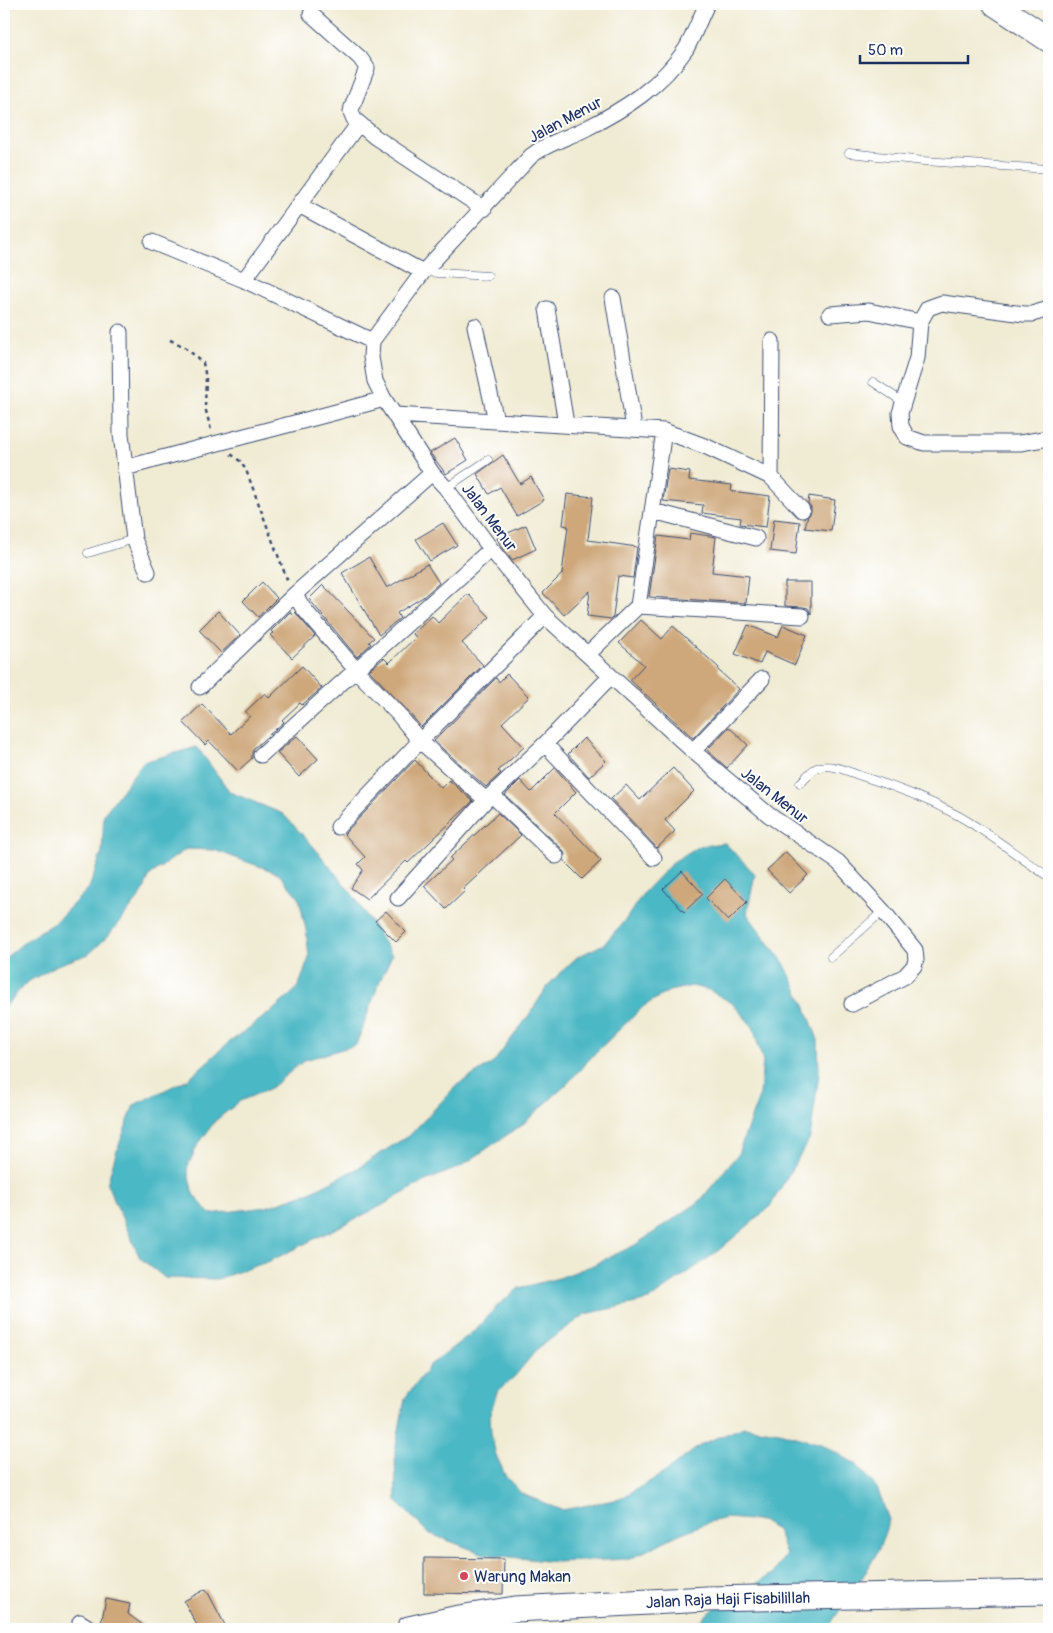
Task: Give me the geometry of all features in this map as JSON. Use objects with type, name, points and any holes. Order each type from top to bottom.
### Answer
[{"type":"highway","name":"Jalan Raja Haji Fisabilillah","points":[[408,1629],[458,1618],[515,1609],[707,1599],[1049,1592]]},
{"type":"main road","points":[[995,4],[1049,40]]},
{"type":"street","name":"Jalan Menur","points":[[707,4],[686,47],[672,66],[650,89],[638,99],[588,128],[537,152],[423,272],[372,341],[373,368],[376,381],[384,399],[432,473],[446,488],[545,616],[693,751],[769,815],[838,862],[884,911],[915,950],[916,960],[914,966],[905,976],[852,1004]]},
{"type":"street","points":[[311,14],[366,65],[367,70],[351,112],[354,119],[375,137],[484,208]]},
{"type":"street","points":[[244,280],[359,123]]},
{"type":"street","points":[[299,205],[423,272]]},
{"type":"street","points":[[152,242],[244,280],[372,341]]},
{"type":"street","points":[[613,298],[634,428]]},
{"type":"street","points":[[1049,309],[1032,314],[1024,314],[942,303],[928,308],[920,322],[917,358],[900,413],[901,426],[907,436],[916,441],[933,443],[1020,443],[1049,438]]},
{"type":"street","points":[[547,308],[566,424]]},
{"type":"street","points":[[830,314],[869,311],[920,322]]},
{"type":"street","points":[[475,326],[496,421]]},
{"type":"street","points":[[120,332],[121,434],[134,539],[148,572]]},
{"type":"street","points":[[770,477],[772,341]]},
{"type":"street","points":[[125,468],[384,399]]},
{"type":"street","points":[[395,415],[664,431],[707,447],[770,477],[802,510]]},
{"type":"street","points":[[588,654],[638,606],[664,431]]},
{"type":"street","points":[[200,687],[295,594],[432,473]]},
{"type":"street","points":[[653,511],[756,538]]},
{"type":"street","points":[[262,754],[491,548]]},
{"type":"street","points":[[295,594],[303,608],[356,670],[420,740],[556,856]]},
{"type":"street","points":[[638,606],[802,616]]},
{"type":"street","points":[[338,827],[420,740],[545,616]]},
{"type":"street","points":[[398,898],[489,798],[545,744],[610,676]]},
{"type":"street","points":[[693,751],[762,679]]},
{"type":"street","points":[[545,744],[654,858]]},
{"type":"lane","points":[[849,153],[1049,169]]},
{"type":"lane","points":[[423,272],[488,276]]},
{"type":"lane","points":[[873,382],[903,402]]},
{"type":"lane","points":[[446,488],[488,460]]},
{"type":"lane","points":[[88,553],[134,539]]},
{"type":"lane","points":[[800,783],[818,767],[824,766],[838,768],[887,784],[957,815],[1049,877]]},
{"type":"lane","points":[[831,957],[884,911]]},
{"type":"path","points":[[170,340],[185,347],[203,363],[206,378],[205,407],[216,443],[240,461],[246,470],[285,577],[295,594]]},
{"type":"water","points":[[197,747],[230,792],[283,814],[313,846],[353,895],[392,955],[379,983],[356,1045],[305,1060],[269,1089],[240,1101],[215,1121],[197,1146],[187,1168],[193,1194],[210,1214],[266,1207],[308,1193],[356,1169],[411,1134],[457,1085],[493,1063],[527,1018],[549,984],[577,957],[604,944],[626,919],[644,892],[673,862],[699,846],[725,843],[755,874],[747,914],[784,963],[806,1008],[818,1040],[819,1074],[810,1138],[769,1208],[714,1254],[649,1300],[586,1314],[538,1348],[515,1376],[497,1392],[490,1414],[491,1434],[496,1455],[506,1477],[522,1494],[562,1510],[620,1499],[664,1473],[702,1444],[744,1427],[779,1432],[821,1444],[856,1464],[877,1488],[889,1520],[879,1549],[866,1572],[827,1629],[693,1629],[710,1611],[774,1573],[786,1554],[777,1530],[761,1521],[727,1518],[709,1522],[677,1535],[630,1559],[555,1562],[484,1554],[428,1533],[396,1501],[395,1451],[405,1398],[430,1365],[474,1331],[497,1306],[519,1288],[559,1278],[591,1266],[635,1245],[699,1202],[738,1154],[760,1094],[763,1061],[753,1027],[732,1003],[709,990],[692,986],[669,991],[644,1006],[596,1052],[566,1085],[523,1124],[460,1167],[423,1182],[381,1206],[270,1261],[217,1279],[165,1278],[140,1258],[107,1184],[116,1153],[134,1105],[188,1079],[227,1044],[272,1011],[298,988],[309,958],[306,930],[299,898],[278,873],[214,850],[186,849],[150,875],[142,894],[108,936],[89,954],[57,965],[26,983],[4,1008],[4,959],[28,939],[54,923],[89,888],[102,852],[104,814],[143,762]]},
{"type":"building","points":[[455,438],[468,460],[446,474],[430,453]]},
{"type":"building","points":[[503,455],[520,484],[531,477],[544,500],[517,516],[500,487],[489,494],[477,474]]},
{"type":"building","points":[[668,469],[690,472],[689,480],[732,485],[731,491],[770,496],[766,527],[740,524],[741,518],[702,513],[703,505],[663,501]]},
{"type":"building","points":[[567,494],[593,497],[588,540],[637,547],[633,578],[618,576],[613,617],[611,619],[587,616],[590,591],[564,615],[543,593],[562,574],[568,526],[563,525]]},
{"type":"building","points":[[809,496],[835,500],[831,531],[805,528],[807,518],[811,512],[811,507],[808,503]]},
{"type":"building","points":[[774,519],[800,522],[796,554],[770,551]]},
{"type":"building","points":[[443,523],[457,545],[430,561],[416,539]]},
{"type":"building","points":[[526,525],[536,549],[512,560],[501,547],[497,538]]},
{"type":"building","points":[[690,533],[716,537],[712,572],[749,576],[746,603],[649,597],[658,536],[689,540]]},
{"type":"building","points":[[369,557],[387,588],[427,564],[439,583],[423,597],[397,613],[400,618],[379,635],[342,573]]},
{"type":"building","points":[[262,582],[277,598],[258,617],[243,601]]},
{"type":"building","points":[[785,582],[811,582],[811,614],[808,608],[785,606]]},
{"type":"building","points":[[323,585],[374,638],[369,642],[371,644],[357,657],[309,599]]},
{"type":"building","points":[[468,594],[490,617],[462,643],[483,665],[421,727],[369,670],[384,658],[389,663],[416,637],[413,634],[432,616],[438,623]]},
{"type":"building","points":[[218,611],[240,635],[221,653],[199,630]]},
{"type":"building","points":[[290,612],[292,615],[295,612],[315,636],[292,658],[270,635],[273,633],[271,631]]},
{"type":"building","points":[[641,620],[662,639],[673,626],[739,689],[693,738],[630,680],[644,665],[619,643]]},
{"type":"building","points":[[748,625],[778,637],[783,625],[807,635],[795,665],[765,652],[760,664],[735,654]]},
{"type":"building","points":[[302,666],[322,688],[302,705],[300,703],[282,720],[284,722],[254,748],[252,758],[238,771],[209,741],[205,745],[183,722],[202,704],[231,734],[250,716],[245,712],[265,693],[269,698]]},
{"type":"building","points":[[507,674],[529,697],[502,723],[524,747],[498,771],[501,773],[486,787],[434,741],[496,678],[499,682]]},
{"type":"building","points":[[729,727],[748,745],[727,768],[707,750]]},
{"type":"building","points":[[297,736],[318,759],[299,777],[277,753]]},
{"type":"building","points":[[584,738],[606,761],[589,777],[568,754]]},
{"type":"building","points":[[415,760],[441,788],[449,780],[473,801],[367,899],[351,888],[363,870],[358,864],[365,857],[344,834]]},
{"type":"building","points":[[555,768],[576,792],[555,813],[601,861],[582,879],[564,861],[565,854],[562,849],[505,795],[520,780],[531,792]]},
{"type":"building","points":[[673,768],[694,791],[665,820],[675,831],[657,848],[611,799],[626,785],[640,800]]},
{"type":"building","points":[[498,813],[521,835],[463,889],[465,891],[446,909],[424,886],[452,860],[450,858]]},
{"type":"building","points":[[786,852],[808,875],[789,893],[767,870]]},
{"type":"building","points":[[682,871],[703,894],[684,912],[663,889]]},
{"type":"building","points":[[725,879],[747,902],[728,921],[706,898]]},
{"type":"building","points":[[386,911],[406,932],[396,942],[375,921]]},
{"type":"building","name":"Warung Makan","points":[[424,1558],[504,1559],[503,1594],[424,1593]]},
{"type":"building","points":[[206,1589],[225,1625],[217,1629],[199,1629],[184,1601]]},
{"type":"building","points":[[106,1599],[130,1604],[128,1614],[148,1629],[100,1629]]},
{"type":"place","name":"Warung Makan","points":[[464,1576]]}]
